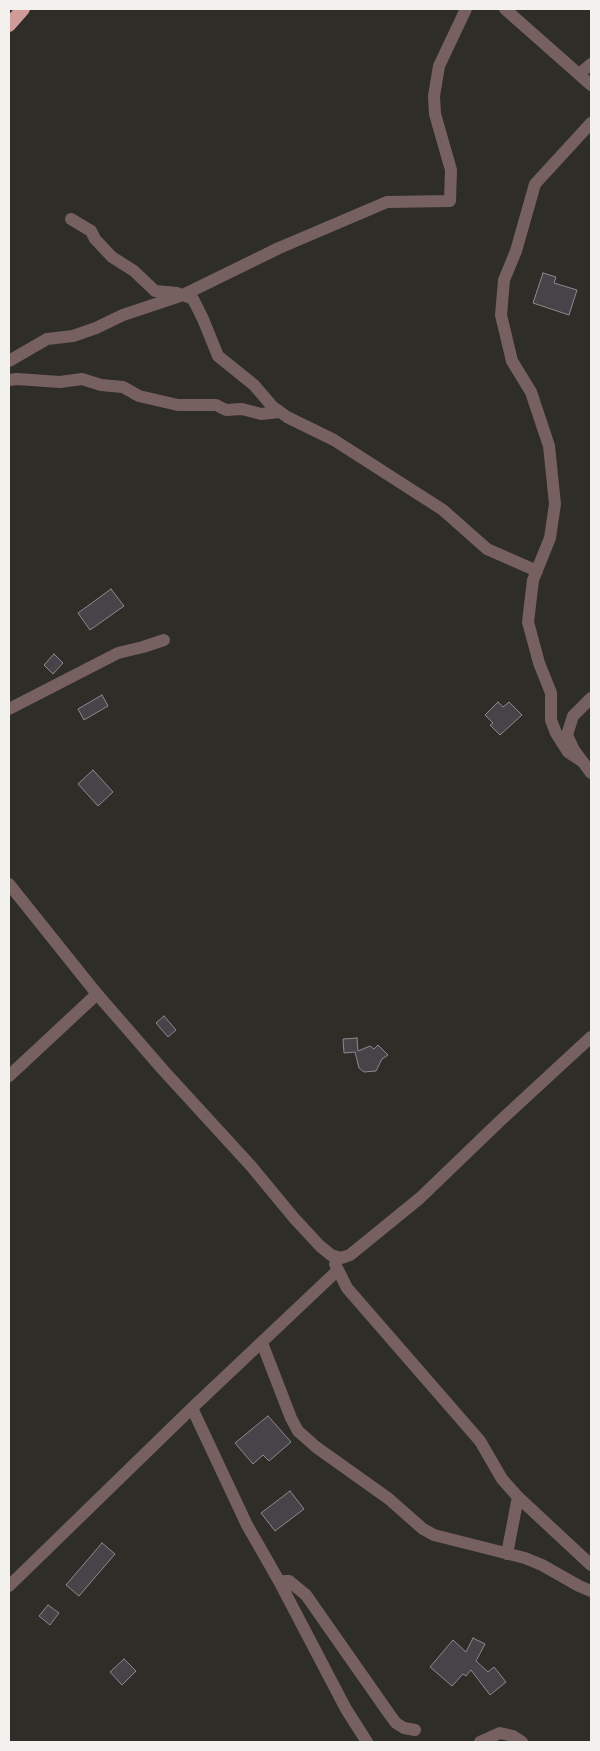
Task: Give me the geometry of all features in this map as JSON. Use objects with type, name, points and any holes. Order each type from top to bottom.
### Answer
[{"type":"highway","points":[[9,25],[23,9]]},
{"type":"street","points":[[9,361],[47,339],[73,336],[96,328],[123,315],[183,295],[279,248],[387,202],[450,201],[451,170],[435,114],[434,96],[440,66],[466,9]]},
{"type":"street","points":[[513,11],[591,85]]},
{"type":"street","points":[[579,74],[591,64]]},
{"type":"street","points":[[583,762],[568,752],[551,720],[551,693],[539,663],[528,622],[533,580],[550,538],[554,504],[549,446],[531,392],[512,361],[501,315],[504,280],[516,251],[535,184],[591,122]]},
{"type":"street","points":[[70,219],[91,231],[95,239],[112,257],[134,271],[155,291],[177,293],[193,299],[204,319],[218,356],[254,385],[272,406],[334,440],[424,498],[442,510],[487,549],[537,571]]},
{"type":"street","points":[[9,380],[60,382],[82,379],[101,385],[123,387],[139,396],[178,405],[216,405],[226,410],[242,409],[261,414],[280,412]]},
{"type":"street","points":[[9,709],[118,653],[164,640]]},
{"type":"street","points":[[591,698],[573,716],[567,735],[574,750],[591,773]]},
{"type":"street","points":[[9,884],[97,994],[164,1071],[245,1159],[294,1218],[320,1246],[331,1255],[341,1258],[350,1255],[407,1209],[591,1037]]},
{"type":"street","points":[[9,1076],[97,994]]},
{"type":"street","points":[[331,1255],[347,1288],[480,1441],[502,1479],[518,1498],[591,1565]]},
{"type":"street","points":[[9,1586],[192,1408],[338,1270]]},
{"type":"street","points":[[262,1343],[290,1418],[298,1431],[306,1440],[389,1500],[423,1529],[434,1535],[525,1558],[542,1565],[579,1586],[591,1590]]},
{"type":"street","points":[[192,1408],[247,1525],[280,1581],[346,1709],[367,1742]]},
{"type":"street","points":[[507,1554],[518,1498]]},
{"type":"street","points":[[280,1581],[289,1581],[306,1595],[396,1723],[404,1728],[415,1730]]},
{"type":"street","points":[[480,1742],[500,1733],[513,1736],[522,1742]]},
{"type":"building","points":[[543,273],[556,277],[554,283],[577,290],[569,315],[533,303]]},
{"type":"building","points":[[111,589],[124,606],[90,630],[78,613]]},
{"type":"building","points":[[54,654],[63,663],[53,674],[44,665]]},
{"type":"building","points":[[102,695],[108,706],[84,720],[78,709]]},
{"type":"building","points":[[498,702],[503,707],[509,702],[522,715],[500,735],[490,725],[493,723],[485,715]]},
{"type":"building","points":[[93,770],[113,792],[98,806],[78,784]]},
{"type":"building","points":[[164,1016],[176,1030],[168,1037],[156,1023]]},
{"type":"building","points":[[357,1038],[358,1051],[370,1046],[374,1049],[378,1045],[388,1055],[382,1059],[376,1071],[364,1072],[359,1068],[355,1052],[344,1053],[343,1039]]},
{"type":"building","points":[[268,1416],[291,1442],[269,1461],[263,1455],[253,1464],[235,1443]]},
{"type":"building","points":[[290,1491],[304,1509],[275,1531],[261,1513]]},
{"type":"building","points":[[102,1543],[115,1554],[79,1596],[66,1585]]},
{"type":"building","points":[[48,1605],[59,1613],[50,1625],[39,1616]]},
{"type":"building","points":[[473,1638],[485,1644],[476,1661],[488,1672],[494,1667],[506,1682],[490,1695],[471,1670],[466,1676],[463,1674],[452,1686],[430,1667],[453,1640],[466,1652]]},
{"type":"building","points":[[124,1659],[136,1671],[122,1685],[110,1672]]}]
